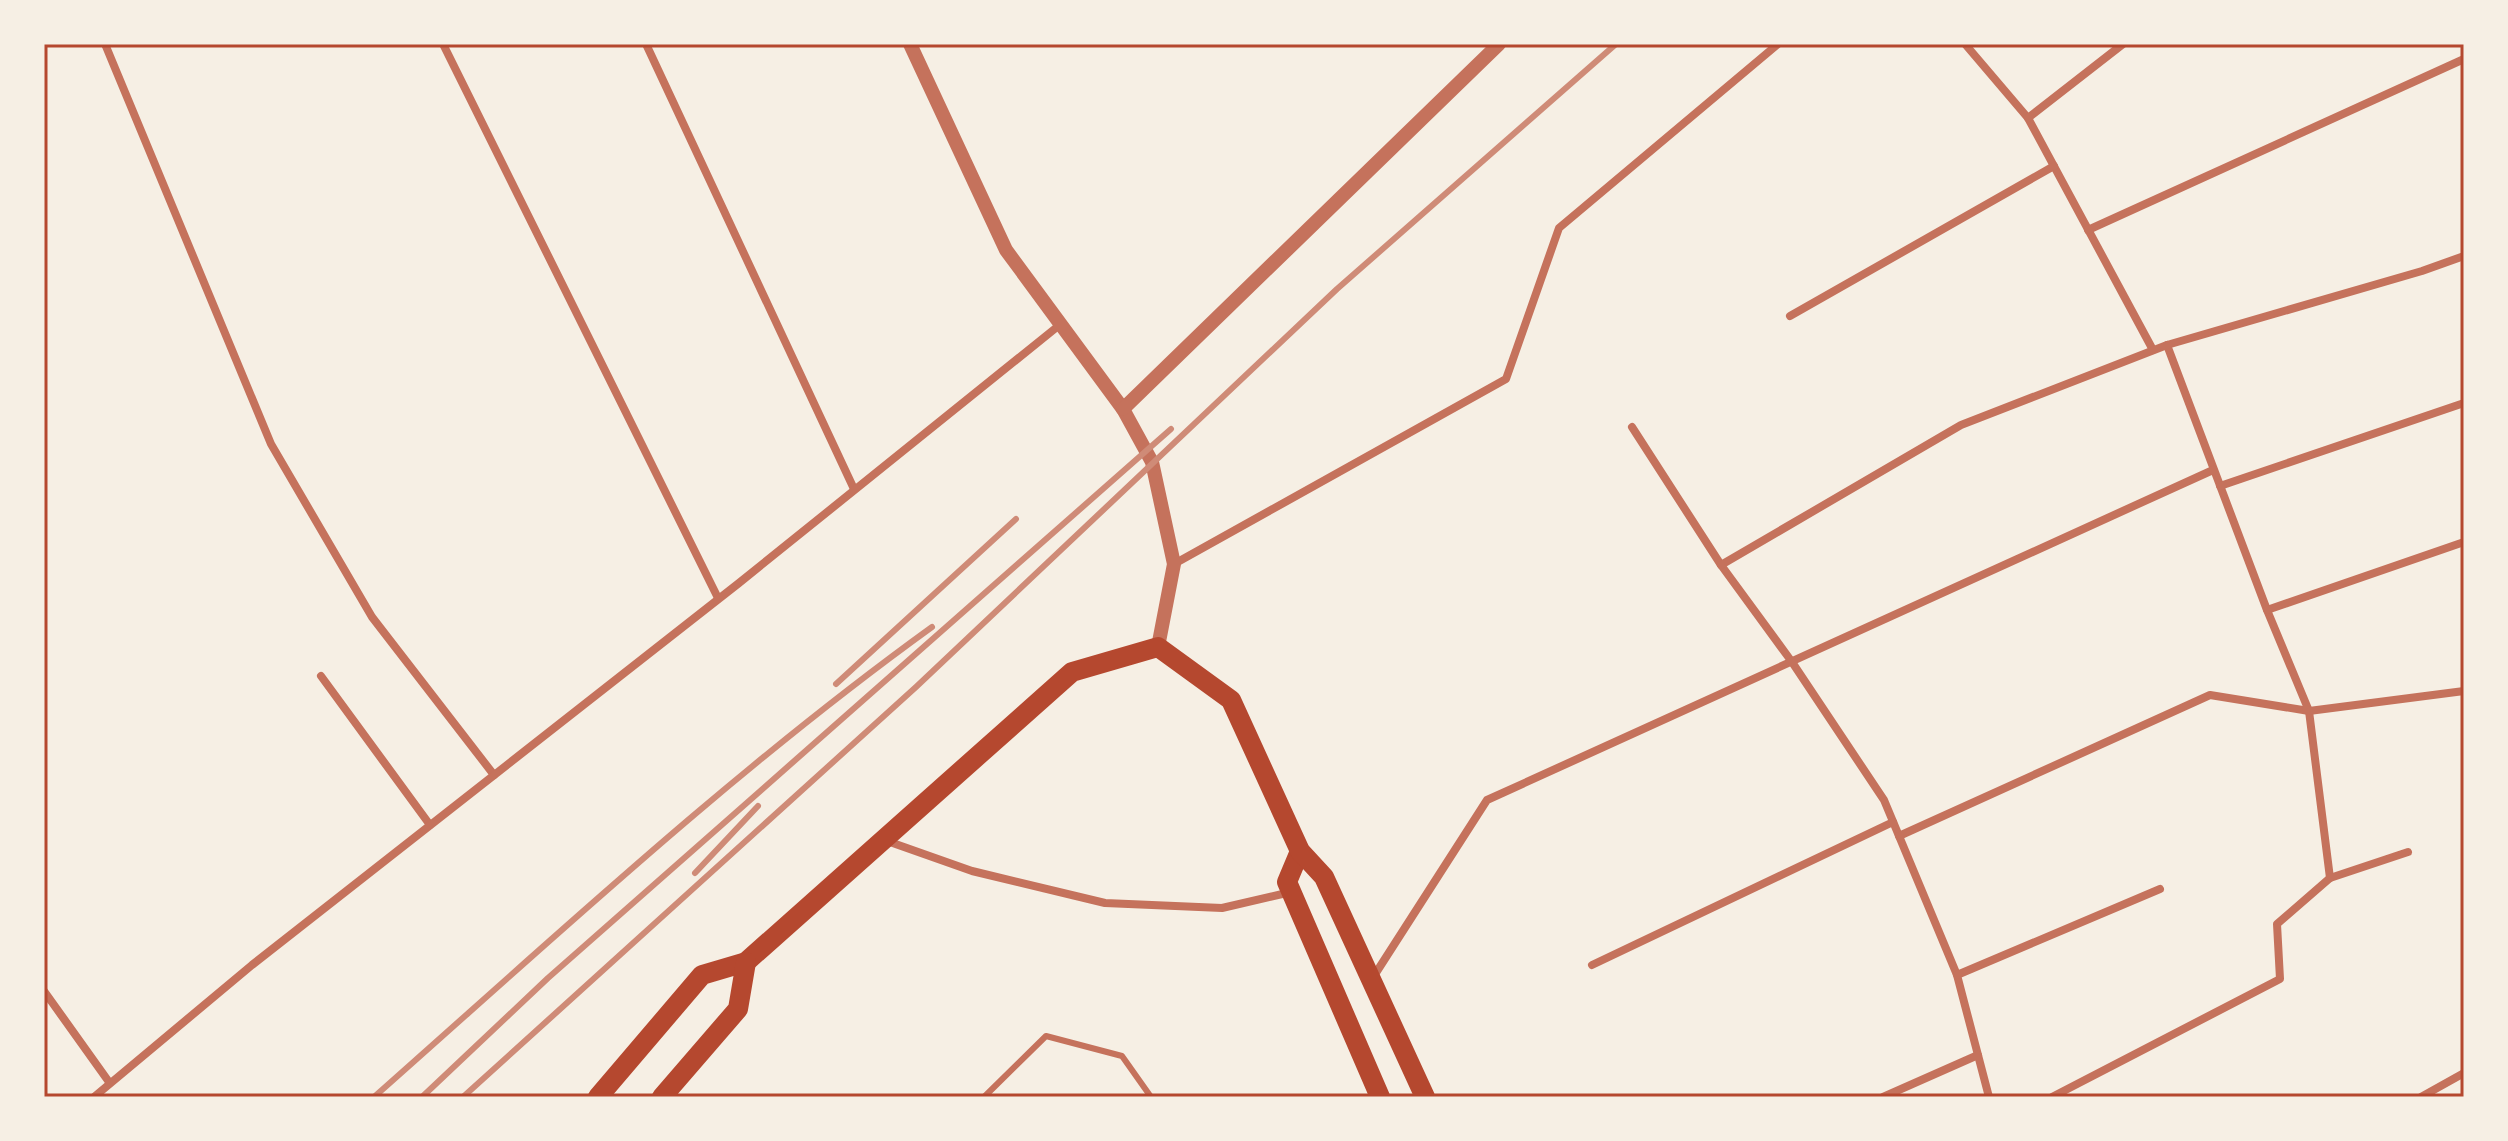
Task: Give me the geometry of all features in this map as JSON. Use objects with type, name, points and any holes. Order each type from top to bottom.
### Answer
[{"type":"main road","points":[[598,1097],[702,975],[746,962],[1072,672],[1158,647],[1231,700],[1300,851],[1324,877],[1425,1097]]},
{"type":"main road","points":[[1300,851],[1287,882],[1380,1097]]},
{"type":"main road","points":[[662,1097],[738,1009],[746,962]]},
{"type":"street","points":[[105,44],[271,444],[372,617],[494,775]]},
{"type":"street","points":[[443,44],[718,598]]},
{"type":"street","points":[[646,44],[854,489]]},
{"type":"street","points":[[910,44],[1006,250],[1123,409],[1152,462],[1174,564],[1158,647]]},
{"type":"street","points":[[1123,409],[1499,44]]},
{"type":"street","points":[[1174,564],[1506,379],[1559,228],[1778,44]]},
{"type":"street","points":[[1965,44],[2028,118],[2153,350]]},
{"type":"street","points":[[2028,118],[2123,44]]},
{"type":"street","points":[[2088,230],[2464,59]]},
{"type":"street","points":[[1790,316],[2054,166]]},
{"type":"street","points":[[1721,565],[1961,425],[2167,345],[2464,256]]},
{"type":"street","points":[[94,1097],[430,825],[1062,323]]},
{"type":"street","points":[[2167,345],[2267,610],[2309,711],[2330,878]]},
{"type":"street","points":[[2220,486],[2464,403]]},
{"type":"street","points":[[1632,427],[1721,565],[1792,662],[1884,800],[1957,975],[1989,1097]]},
{"type":"street","points":[[1371,979],[1487,800],[2213,470]]},
{"type":"street","points":[[2267,610],[2464,542]]},
{"type":"street","points":[[321,676],[430,825]]},
{"type":"street","points":[[1899,836],[2210,695],[2309,711],[2464,691]]},
{"type":"street","points":[[1592,965],[1893,822]]},
{"type":"street","points":[[883,840],[972,871],[1105,903],[1222,908],[1291,892]]},
{"type":"street","points":[[2052,1097],[2280,979],[2277,924],[2330,878],[2408,852]]},
{"type":"street","points":[[1957,975],[2160,889]]},
{"type":"street","points":[[44,991],[109,1082]]},
{"type":"street","points":[[1883,1097],[1978,1055]]},
{"type":"street","points":[[2421,1097],[2464,1073]]},
{"type":"lane","points":[[984,1097],[1046,1036],[1122,1056],[1151,1097]]},
{"type":"railway","points":[[463,1097],[916,687],[1337,289],[1616,44]]},
{"type":"railway","points":[[422,1097],[548,978],[1171,429]]},
{"type":"railway","points":[[836,684],[1016,519]]},
{"type":"railway","points":[[374,1097],[716,796],[932,627]]},
{"type":"railway","points":[[695,873],[758,806]]}]
